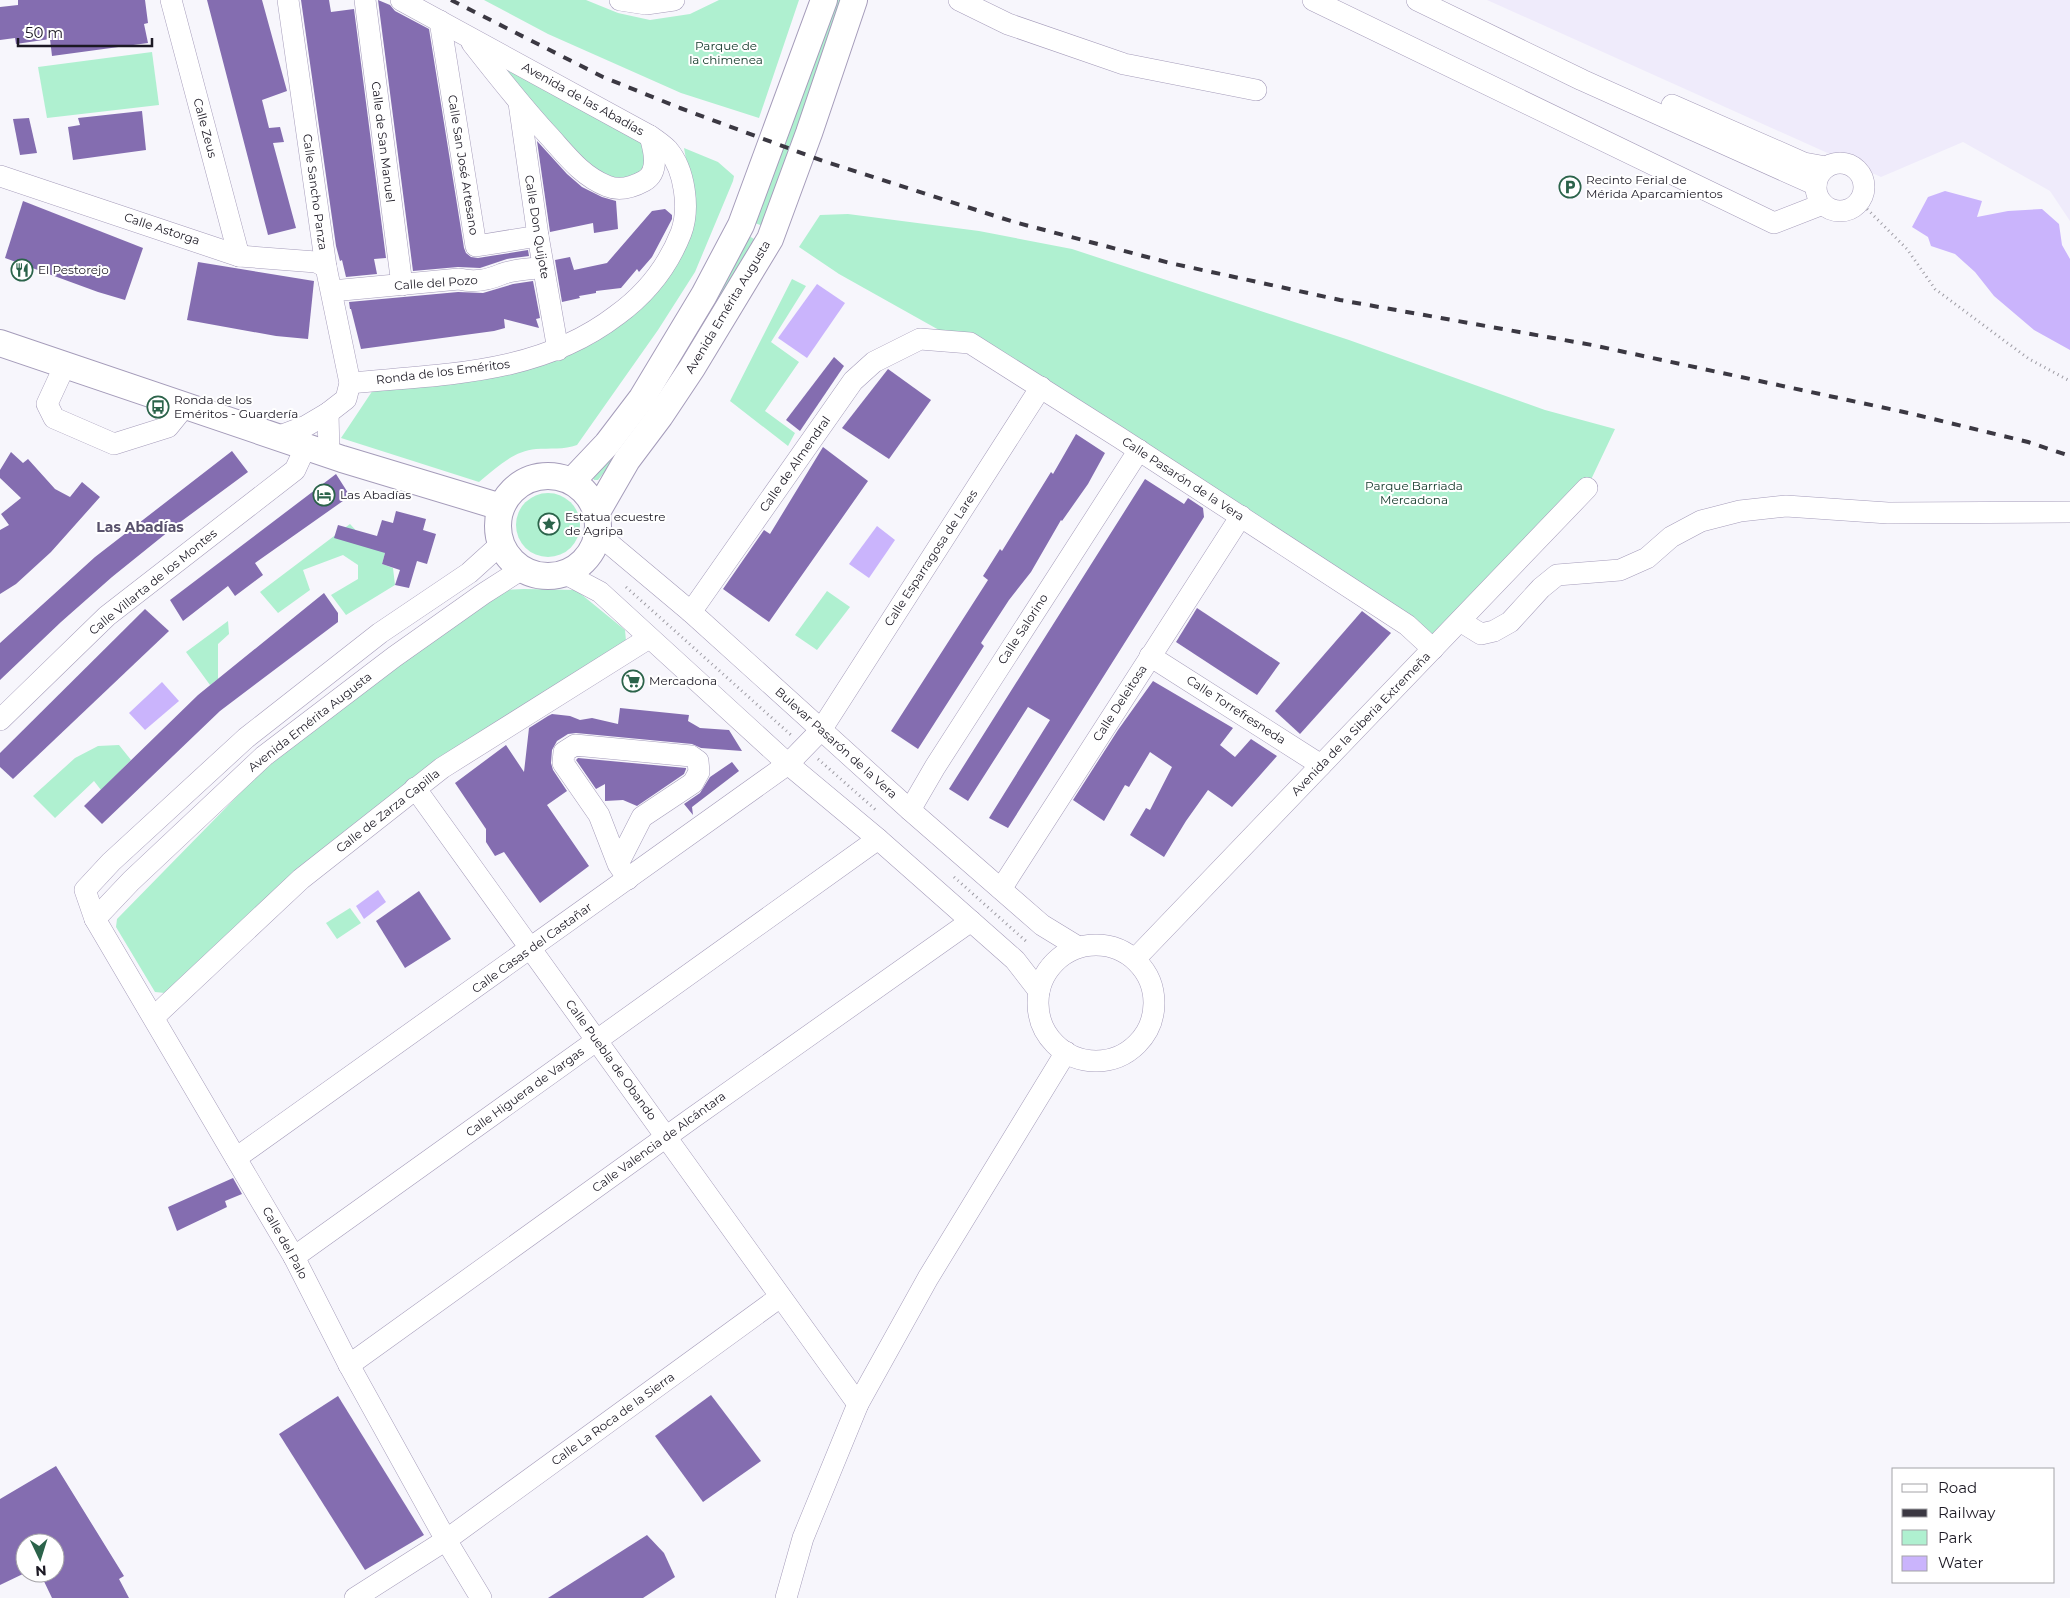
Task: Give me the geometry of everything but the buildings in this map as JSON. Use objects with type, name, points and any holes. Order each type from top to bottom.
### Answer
[{"type":"main road","points":[[572,481],[607,444],[642,398],[704,295],[741,224],[779,127],[824,0]]},
{"type":"main road","name":"Avenida Emérita Augusta","points":[[597,523],[627,460],[660,416],[697,361],[770,238],[809,133],[854,0]]},
{"type":"main road","points":[[0,343],[277,437],[501,507]]},
{"type":"main road","points":[[552,476],[572,481],[587,494],[597,523],[594,547],[587,558],[576,568],[564,573],[542,576],[522,569],[509,558],[501,544],[498,532],[498,519],[501,507],[508,495],[518,485],[530,478],[552,476]]},
{"type":"street","name":"Calle Zeus","points":[[171,0],[239,256]]},
{"type":"street","name":"Calle Sancho Panza","points":[[288,0],[326,267],[350,383]]},
{"type":"street","name":"Calle de San Manuel","points":[[365,0],[402,285]]},
{"type":"street","name":"Avenida de las Abadías","points":[[401,0],[606,110],[650,136],[655,152],[654,167],[646,180],[628,188],[609,187],[581,172],[519,103],[467,36]]},
{"type":"street","points":[[620,0],[646,4],[674,0]]},
{"type":"street","points":[[959,0],[1008,24],[1124,64],[1256,90]]},
{"type":"street","points":[[1313,0],[1774,223],[1822,186],[1839,163],[1852,166],[1861,176],[1864,189],[1860,202],[1852,208],[1842,211],[1832,210],[1822,186],[1804,163],[1596,71],[1445,0]]},
{"type":"street","points":[[1417,0],[1582,80],[1822,186]]},
{"type":"street","name":"Calle San José Artesano","points":[[440,21],[476,246],[538,236]]},
{"type":"street","name":"Calle Don Quijote","points":[[519,103],[538,236],[558,350]]},
{"type":"street","name":"Ronda de los Eméritos","points":[[350,383],[499,367],[538,357],[558,350],[595,332],[635,302],[662,270],[674,249],[684,224],[685,193],[676,165],[668,151],[650,136]]},
{"type":"street","name":"Calle Astorga","points":[[0,176],[239,256],[316,262],[326,267]]},
{"type":"street","name":"Calle del Pozo","points":[[332,291],[459,279],[469,282],[538,268]]},
{"type":"street","name":"Calle Pasarón de la Vera","points":[[920,339],[970,343],[1139,450],[1407,626],[1433,649]]},
{"type":"street","name":"Calle de Almendral","points":[[691,612],[852,381],[874,362],[920,339]]},
{"type":"street","points":[[65,365],[47,404],[54,418],[114,444],[168,427],[185,406]]},
{"type":"street","points":[[277,437],[306,426],[328,414],[346,398],[350,383]]},
{"type":"street","name":"Calle Esparragosa de Lares","points":[[821,730],[1041,387]]},
{"type":"street","points":[[318,450],[328,414]]},
{"type":"street","name":"Calle Villarta de los Montes","points":[[0,720],[108,616],[318,450]]},
{"type":"street","name":"Calle Salorino","points":[[910,810],[934,767],[1139,450]]},
{"type":"street","name":"Avenida de la Siberia Extremeña","points":[[1135,959],[1588,488]]},
{"type":"street","points":[[1460,621],[1481,634],[1494,631],[1510,622],[1541,588],[1557,576],[1620,570],[1647,558],[1671,537],[1701,522],[1740,511],[1786,506],[1888,513],[2070,512]]},
{"type":"street","name":"Calle Deleitosa","points":[[1001,889],[1240,516]]},
{"type":"street","name":"Bulevar Pasarón de la Vera","points":[[597,523],[691,612],[910,810],[1042,925],[1078,948]]},
{"type":"street","name":"Avenida Emérita Augusta","points":[[85,890],[111,862],[246,738],[380,633],[469,573],[501,544]]},
{"type":"street","name":"Avenida Emérita Augusta","points":[[95,919],[131,881],[264,756],[394,657],[522,569]]},
{"type":"street","points":[[564,573],[600,592],[788,764],[1015,960],[1039,991]]},
{"type":"street","name":"Calle de Zarza Capilla","points":[[154,1018],[301,880],[415,788],[442,768],[649,638]]},
{"type":"street","name":"Calle Torrefresneda","points":[[1150,656],[1322,765]]},
{"type":"street","name":"Calle Casas del Castañar","points":[[236,1158],[531,949],[623,872],[788,764],[821,730]]},
{"type":"street","points":[[575,745],[691,756],[698,762],[699,772],[693,783],[642,817],[623,872],[599,815],[563,763],[564,752],[575,745]]},
{"type":"street","name":"Calle Puebla de Obando","points":[[415,788],[858,1404]]},
{"type":"street","name":"Calle Higuera de Vargas","points":[[294,1257],[878,840]]},
{"type":"street","name":"Calle del Palo","points":[[85,890],[95,919],[294,1257],[349,1365],[446,1540],[481,1598]]},
{"type":"street","name":"Calle Valencia de Alcántara","points":[[349,1365],[932,947],[971,922]]},
{"type":"street","points":[[1098,945],[1118,949],[1135,959],[1147,975],[1154,994],[1153,1014],[1146,1033],[1140,1041],[1124,1054],[1104,1060],[1084,1059],[1066,1052],[1050,1038],[1038,1010],[1039,991],[1047,972],[1060,957],[1078,948],[1098,945]]},
{"type":"street","points":[[786,1598],[803,1538],[858,1404],[928,1278],[1066,1052]]},
{"type":"street","name":"Calle La Roca de la Sierra","points":[[355,1598],[446,1540],[780,1297]]},
{"type":"path","points":[[1860,202],[1906,249],[1935,289],[2029,359],[2070,381]]},
{"type":"path","points":[[1015,960],[1042,925]]},
{"type":"shaded area","points":[[1487,0],[2070,0],[2070,221],[2050,191],[1963,142],[1881,177]]},
{"type":"green space","name":"Parque de la chimenea","points":[[484,0],[586,0],[618,13],[650,20],[690,14],[719,0],[799,0],[759,118],[681,93],[548,34]]},
{"type":"green space","points":[[834,0],[843,0],[763,226],[752,222]]},
{"type":"green space","points":[[152,52],[159,105],[47,118],[38,67]]},
{"type":"green space","points":[[509,68],[637,134],[647,149],[644,166],[632,181],[608,182],[584,166],[506,71]]},
{"type":"green space","points":[[684,148],[718,162],[734,176],[733,181],[695,272],[658,330],[577,445],[528,450],[520,453],[505,461],[479,482],[341,438],[373,390],[512,373],[541,366],[594,343],[669,271],[686,159]]},
{"type":"green space","name":"Parque Barriada Mercadona","points":[[848,214],[979,231],[1072,249],[1349,340],[1545,410],[1615,429],[1587,488],[1433,649],[1041,387],[839,274],[799,247],[820,215]]},
{"type":"green space","points":[[747,235],[756,240],[701,333],[641,424],[598,480],[594,480],[592,476]]},
{"type":"green space","points":[[792,279],[806,286],[771,342],[799,362],[765,411],[795,433],[788,446],[730,401]]},
{"type":"green space","points":[[542,493],[554,493],[571,502],[578,513],[580,525],[578,537],[571,548],[554,557],[542,557],[530,552],[521,543],[516,531],[516,519],[521,507],[530,498]]},
{"type":"green space","points":[[350,524],[361,536],[385,553],[382,564],[393,568],[395,585],[346,615],[331,595],[358,579],[358,565],[343,555],[303,570],[310,590],[278,613],[260,592]]},
{"type":"green space","points":[[505,590],[576,590],[625,630],[626,641],[454,749],[165,993],[155,992],[116,927],[117,919],[257,776],[329,715]]},
{"type":"green space","points":[[827,591],[850,607],[817,650],[795,635]]},
{"type":"green space","points":[[228,621],[229,634],[218,644],[218,679],[210,685],[186,652]]},
{"type":"green space","points":[[119,745],[131,760],[101,790],[94,781],[55,818],[33,796],[75,758],[98,746]]},
{"type":"green space","points":[[350,908],[361,923],[337,939],[326,923]]},
{"type":"water","points":[[1945,191],[1982,201],[1977,217],[2008,211],[2042,209],[2059,224],[2062,245],[2070,259],[2070,350],[2034,330],[1994,296],[1975,272],[1955,254],[1931,246],[1928,237],[1912,227],[1928,197]]},
{"type":"water","points":[[817,284],[845,303],[807,358],[778,338]]},
{"type":"water","points":[[877,526],[895,540],[869,578],[849,564]]},
{"type":"water","points":[[162,682],[179,701],[145,730],[129,713]]},
{"type":"water","points":[[378,890],[386,902],[364,919],[356,906]]},
{"type":"railway","points":[[451,0],[603,77],[680,108],[823,161],[1014,222],[1170,263],[1340,300],[1592,345],[1913,414],[2028,442],[2070,456]]},
{"type":"place","name":"Recinto Ferial de Mérida Aparcamientos","points":[[1570,187]]},
{"type":"place","name":"El Pestorejo","points":[[22,270]]},
{"type":"place","name":"Ronda de los Eméritos - Guardería","points":[[158,407]]},
{"type":"place","name":"Las Abadías","points":[[324,495]]},
{"type":"place","name":"Estatua ecuestre de Agripa","points":[[549,524]]},
{"type":"place","name":"Mercadona","points":[[633,681]]},
{"type":"district","name":"Las Abadías","points":[[140,527]]}]
